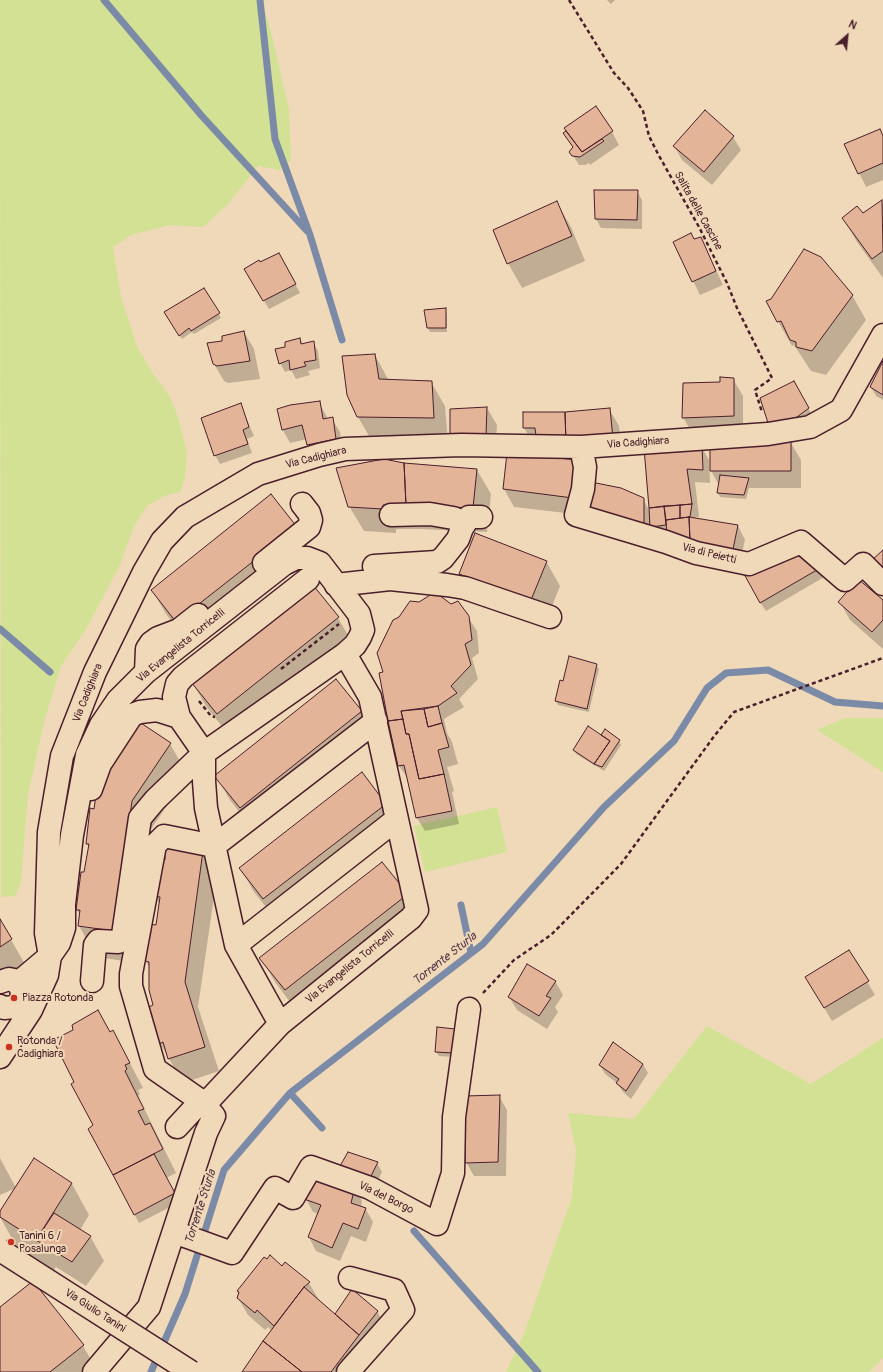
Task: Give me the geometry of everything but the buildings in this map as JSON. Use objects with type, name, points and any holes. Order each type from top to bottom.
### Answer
[{"type":"street","name":"Via Cadighiara","points":[[50,956],[46,933],[48,832],[62,756],[95,672],[144,572],[162,541],[184,517],[258,474],[319,455],[345,449],[461,446],[581,447],[768,434],[810,427],[841,410],[883,335]]},
{"type":"street","name":"Via di Peietti","points":[[581,447],[585,467],[583,489],[576,515],[696,553],[749,564],[801,542],[845,580],[862,564],[883,584]]},
{"type":"street","points":[[146,672],[147,649],[152,643],[158,638],[179,630],[310,527],[311,520],[309,513],[302,504]]},
{"type":"street","points":[[344,584],[368,567],[437,562],[443,558],[473,520],[430,514],[391,515]]},
{"type":"street","name":"Via Evangelista Torricelli","points":[[50,956],[59,943],[64,928],[64,904],[72,835],[87,755],[105,719],[118,700],[146,672],[284,564],[296,558],[307,558],[320,563],[344,584],[359,614],[363,630],[355,645],[345,654],[204,753],[155,800],[140,818],[123,935],[118,942],[98,941],[95,945],[92,981]]},
{"type":"street","points":[[178,1127],[200,1101],[210,1099],[280,1024],[236,945],[206,808],[204,753],[179,717],[174,697],[177,684],[182,677],[308,579]]},
{"type":"street","points":[[344,584],[390,579],[447,585],[465,588],[550,616]]},
{"type":"street","name":"Via Evangelista Torricelli","points":[[280,1024],[417,910],[370,697],[345,654]]},
{"type":"street","points":[[72,906],[81,841],[91,790],[100,764],[132,715],[148,710],[157,710],[179,717]]},
{"type":"street","points":[[94,1372],[149,1307],[206,1134],[214,1116],[200,1101],[155,1069],[136,1010],[131,986],[131,974],[155,845],[164,836],[214,846],[376,721]]},
{"type":"street","points":[[236,945],[397,820]]},
{"type":"street","points":[[1,1056],[9,1026],[4,1007],[14,1007],[21,1001],[22,992],[9,982],[50,956]]},
{"type":"street","points":[[1,1056],[31,1010],[43,986],[47,975],[50,956]]},
{"type":"street","name":"Via del Borgo","points":[[174,1232],[232,1253],[275,1188],[292,1198],[311,1167],[370,1188],[437,1224],[453,1173],[454,1117],[469,1009]]},
{"type":"street","name":"Via Giulio Tanini","points":[[0,1250],[191,1372]]},
{"type":"street","points":[[348,1372],[403,1310],[394,1290],[350,1278]]},
{"type":"path","name":"Salita delle Cascine","points":[[569,0],[614,72],[628,88],[643,111],[649,136],[700,226],[737,308],[772,378],[755,390],[768,434]]},
{"type":"path","points":[[280,670],[342,621]]},
{"type":"path","points":[[469,1009],[514,960],[551,935],[621,864],[715,735],[734,712],[883,658]]},
{"type":"path","points":[[182,677],[211,716],[218,718]]},
{"type":"green space","points":[[0,0],[261,0],[271,31],[289,110],[291,160],[280,170],[258,166],[228,204],[203,227],[170,225],[131,235],[113,247],[121,297],[137,346],[152,372],[170,397],[178,417],[187,453],[185,478],[180,492],[164,496],[147,506],[134,526],[120,565],[86,629],[61,666],[45,719],[28,794],[21,882],[15,896],[1,897]]},
{"type":"green space","points":[[845,718],[883,718],[883,772],[817,730]]},
{"type":"green space","points":[[497,807],[507,852],[425,872],[414,826]]},
{"type":"green space","points":[[707,1026],[811,1084],[883,1038],[883,1358],[869,1372],[506,1372],[524,1334],[572,1197],[576,1150],[568,1113],[634,1119]]},
{"type":"waterway","points":[[104,0],[201,115],[307,231]]},
{"type":"waterway","points":[[260,0],[275,139],[310,235],[342,340]]},
{"type":"waterway","points":[[0,629],[50,672]]},
{"type":"waterway","name":"Torrente Sturla","points":[[151,1372],[185,1294],[224,1170],[290,1093],[483,944],[604,807],[674,741],[707,688],[726,673],[768,670],[835,702],[883,706]]},
{"type":"waterway","points":[[461,905],[471,953]]},
{"type":"waterway","points":[[290,1093],[322,1128]]},
{"type":"waterway","points":[[414,1231],[538,1372]]},
{"type":"place","name":"Piazza Rotonda","points":[[14,998]]},
{"type":"place","name":"Rotonda / Cadighiara","points":[[9,1047]]},
{"type":"place","name":"Tanini 6 / Posalunga","points":[[11,1242]]}]
